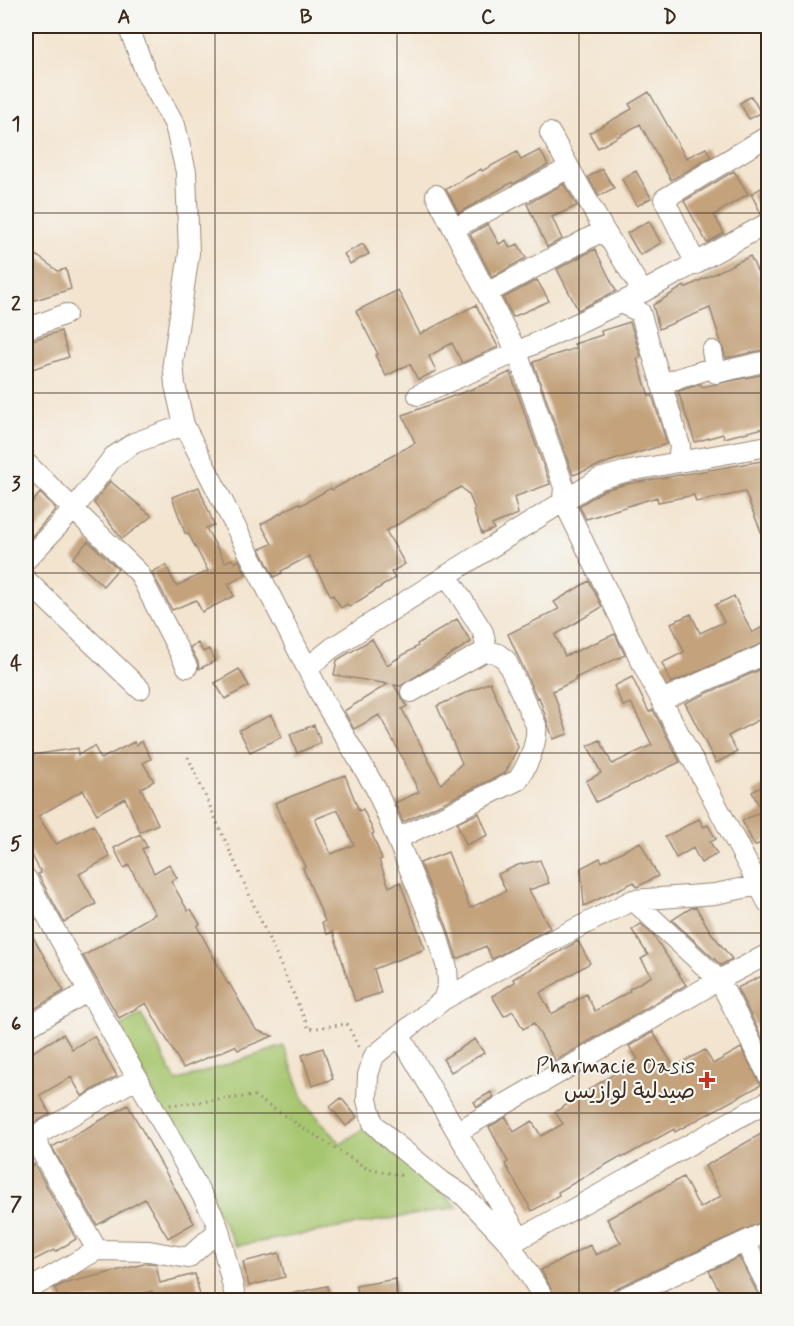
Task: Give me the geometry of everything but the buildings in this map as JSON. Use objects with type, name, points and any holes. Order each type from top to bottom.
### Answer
[{"type":"street","points":[[128,26],[146,73],[175,125],[186,172],[189,253],[173,362],[175,385],[184,425],[326,705],[376,789],[436,932],[447,968],[448,986],[443,1000]]},
{"type":"street","points":[[550,133],[604,230],[643,292]]},
{"type":"street","points":[[696,264],[664,199],[768,136]]},
{"type":"street","points":[[454,228],[569,168]]},
{"type":"street","points":[[436,195],[517,352],[564,487],[563,500],[645,669],[768,903]]},
{"type":"street","points":[[418,395],[517,352],[643,292],[768,223]]},
{"type":"street","points":[[487,293],[604,230]]},
{"type":"street","points":[[620,303],[640,312],[680,446],[678,462]]},
{"type":"street","points":[[26,329],[66,314]]},
{"type":"street","points":[[661,384],[714,359],[716,373],[767,361],[768,366]]},
{"type":"street","points":[[26,560],[74,509],[113,457],[134,443],[184,425]]},
{"type":"street","points":[[307,668],[333,648],[599,478],[768,446]]},
{"type":"street","points":[[26,463],[139,573],[187,667]]},
{"type":"street","points":[[447,575],[483,632],[487,650]]},
{"type":"street","points":[[26,580],[140,689]]},
{"type":"street","points":[[397,839],[518,780],[536,741],[536,725],[506,660],[498,654],[487,650],[411,692]]},
{"type":"street","points":[[662,700],[768,653]]},
{"type":"street","points":[[515,1241],[464,1196],[434,1176],[373,1123],[368,1100],[368,1075],[374,1056],[443,1000],[530,952],[633,900],[716,894],[759,885]]},
{"type":"street","points":[[28,887],[206,1200],[219,1230],[236,1300]]},
{"type":"street","points":[[633,900],[719,980],[768,1075]]},
{"type":"street","points":[[457,1132],[768,954]]},
{"type":"street","points":[[26,1028],[88,992]]},
{"type":"street","points":[[400,1036],[457,1132],[544,1300]]},
{"type":"street","points":[[97,1250],[29,1139],[138,1078]]},
{"type":"street","points":[[515,1241],[768,1101]]},
{"type":"street","points":[[30,1294],[97,1250],[149,1251],[189,1258],[219,1230]]},
{"type":"street","points":[[619,1300],[768,1231]]},
{"type":"street","points":[[746,1242],[768,1287]]},
{"type":"path","points":[[188,757],[309,1029],[347,1024],[358,1048],[374,1056]]},
{"type":"path","points":[[154,1106],[254,1096],[366,1168],[410,1176]]},
{"type":"green space","points":[[141,1014],[176,1081],[284,1046],[305,1103],[341,1144],[364,1128],[458,1207],[236,1246],[118,1027]]},
{"type":"place","name":"Pharmacie Oasis صيدلية لوازيس","points":[[707,1080]]}]
